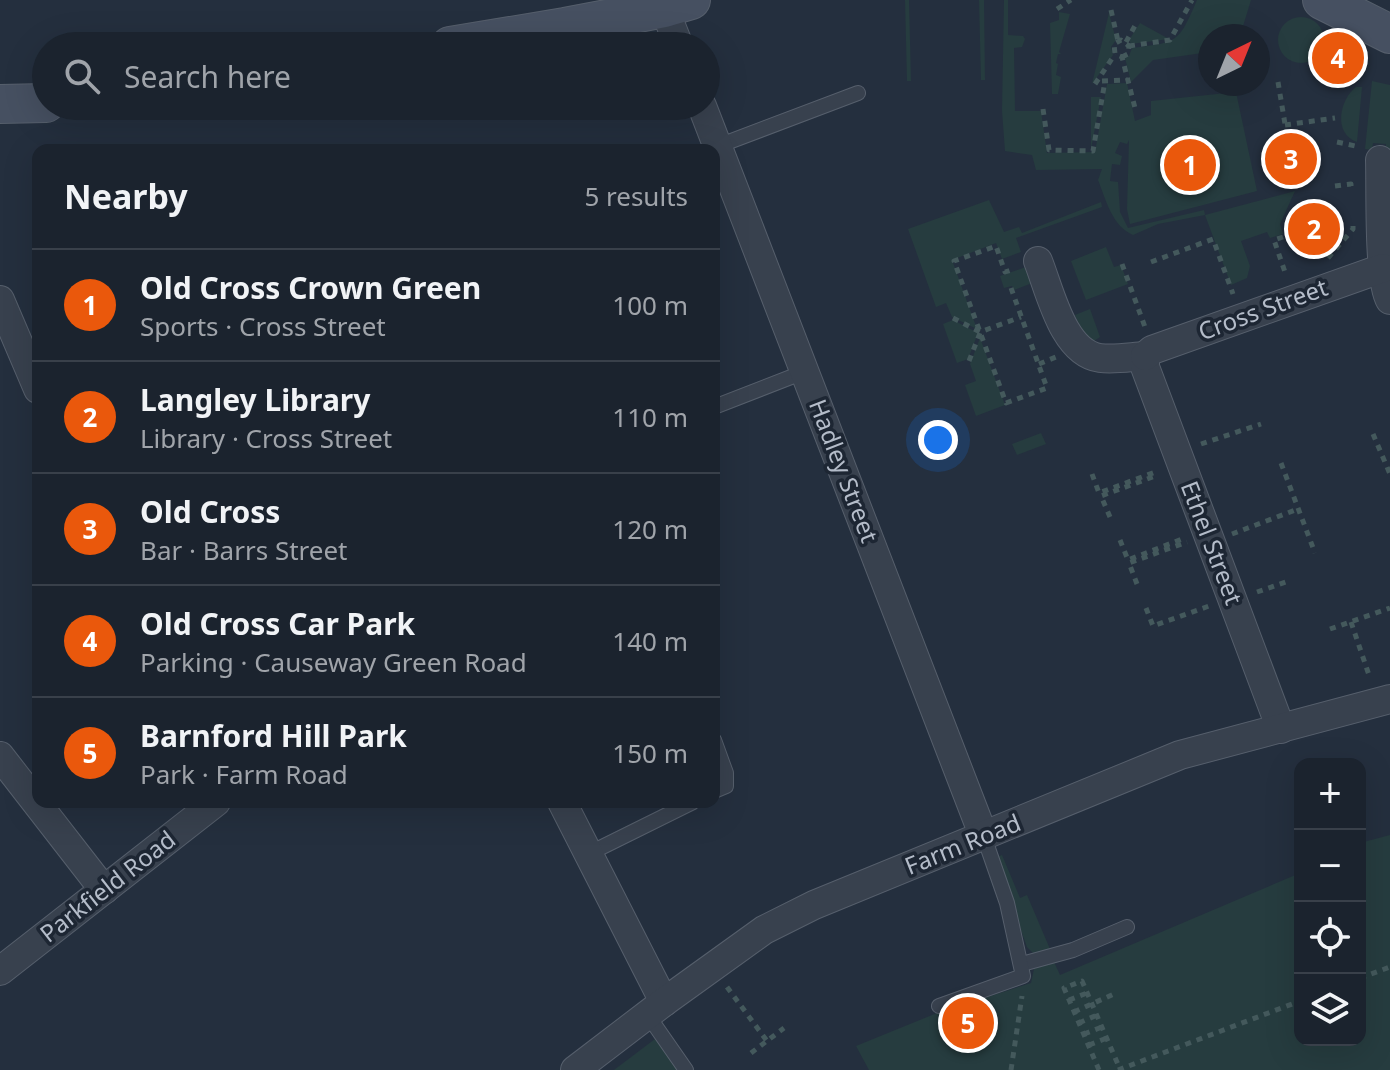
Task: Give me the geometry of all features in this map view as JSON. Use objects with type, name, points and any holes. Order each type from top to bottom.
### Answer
[{"type":"main road","points":[[1322,0],[1390,34]]},
{"type":"main road","points":[[526,32],[678,4]]},
{"type":"main road","points":[[0,104],[32,103]]},
{"type":"street","points":[[678,4],[679,32]]},
{"type":"street","name":"Hadley Street","points":[[708,120],[717,144]]},
{"type":"street","name":"Hadley Street","points":[[720,151],[984,837]]},
{"type":"street","points":[[1370,154],[1386,293],[1390,300]]},
{"type":"street","points":[[1038,261],[1068,337],[1076,347],[1101,358],[1146,344]]},
{"type":"street","name":"Cross Street","points":[[1146,344],[1152,350],[1383,268]]},
{"type":"street","points":[[0,300],[32,375]]},
{"type":"street","name":"Ethel Street","points":[[1146,344],[1145,367],[1281,729]]},
{"type":"street","name":"Farm Road","points":[[575,1070],[764,930],[814,905],[1180,755],[1281,729],[1381,693]]},
{"type":"street","points":[[0,756],[32,797]]},
{"type":"street","points":[[40,808],[104,890]]},
{"type":"street","name":"Parkfield Road","points":[[0,971],[208,808]]},
{"type":"street","points":[[565,808],[655,1008]]},
{"type":"lane","points":[[720,145],[858,93]]},
{"type":"lane","points":[[720,405],[804,372]]},
{"type":"lane","points":[[720,756],[726,773],[726,786],[720,788]]},
{"type":"lane","points":[[588,854],[681,808]]},
{"type":"lane","points":[[984,837],[1007,903],[1022,970]]},
{"type":"lane","points":[[939,1006],[1127,927]]},
{"type":"lane","points":[[655,1008],[686,1070]]},
{"type":"path","points":[[1057,9],[1071,0]]},
{"type":"path","points":[[1118,41],[1128,44],[1170,40],[1192,0]]},
{"type":"path","points":[[1111,10],[1118,41]]},
{"type":"path","points":[[1129,80],[1096,83],[1119,56],[1128,54],[1128,44],[1137,22]]},
{"type":"path","points":[[1118,41],[1113,47],[1129,80],[1135,108]]},
{"type":"path","points":[[1043,109],[1049,150],[1093,151],[1105,81]]},
{"type":"path","points":[[1278,82],[1286,127],[1335,118]]},
{"type":"path","points":[[1337,142],[1370,154]]},
{"type":"path","points":[[1335,186],[1347,184]]},
{"type":"path","points":[[1283,237],[1274,240],[1289,282]]},
{"type":"path","points":[[1151,262],[1213,239],[1235,301]]},
{"type":"path","points":[[996,246],[954,261],[1006,403],[1047,388],[1011,288]]},
{"type":"path","points":[[1122,264],[1146,344]]},
{"type":"path","points":[[953,318],[980,332],[1021,317]]},
{"type":"path","points":[[969,361],[980,332]]},
{"type":"path","points":[[1192,448],[1261,424]]},
{"type":"path","points":[[1373,434],[1387,459],[1390,474]]},
{"type":"path","points":[[1281,463],[1315,553]]},
{"type":"path","points":[[1092,474],[1099,493],[1164,471],[1101,496],[1110,517]]},
{"type":"path","points":[[1226,537],[1298,509]]},
{"type":"path","points":[[1120,540],[1128,560],[1190,538],[1129,563],[1137,584]]},
{"type":"path","points":[[1248,596],[1286,582]]},
{"type":"path","points":[[1146,608],[1153,626],[1215,604]]},
{"type":"path","points":[[1330,629],[1390,608]]},
{"type":"path","points":[[1351,622],[1381,693]]},
{"type":"path","points":[[1366,976],[1390,967]]},
{"type":"path","points":[[1011,1070],[1024,985],[1022,970]]},
{"type":"path","points":[[1099,1070],[1064,988],[1082,981],[1119,1070],[1294,1003]]},
{"type":"path","points":[[724,983],[767,1041]]},
{"type":"path","points":[[1069,1000],[1087,993]]},
{"type":"path","points":[[1074,1012],[1116,993]]},
{"type":"path","points":[[1079,1023],[1097,1015]]},
{"type":"path","points":[[1084,1034],[1102,1027]]},
{"type":"path","points":[[751,1053],[784,1028]]},
{"type":"path","points":[[1089,1045],[1107,1038]]},
{"type":"green space","points":[[905,0],[909,0],[911,81],[907,81]]},
{"type":"green space","points":[[979,0],[984,0],[985,80],[981,80]]},
{"type":"green space","points":[[1004,0],[1008,0],[1008,35],[1023,36],[1025,39],[1022,47],[1014,48],[1015,111],[1041,111],[1047,153],[1095,152],[1107,84],[1127,83],[1135,121],[1151,115],[1151,101],[1237,96],[1257,191],[1130,224],[1127,209],[1129,140],[1127,144],[1120,142],[1115,153],[1122,156],[1120,165],[1112,164],[1110,181],[1118,182],[1120,212],[1128,228],[1204,210],[1205,215],[1158,224],[1133,235],[1120,225],[1111,212],[1098,180],[1102,169],[1036,170],[1032,155],[1005,151],[1002,111]]},
{"type":"green space","points":[[1197,0],[1251,0],[1244,24],[1198,24],[1198,54],[1153,60],[1131,82],[1125,58],[1132,48],[1168,42],[1185,25]]},
{"type":"green space","points":[[1059,12],[1070,14],[1056,63],[1056,75],[1061,77],[1058,94],[1052,94],[1050,23],[1059,20]]},
{"type":"green space","points":[[1109,13],[1116,40],[1111,47],[1113,55],[1092,84]]},
{"type":"green space","points":[[1301,17],[1317,24],[1324,40],[1317,56],[1301,63],[1285,56],[1278,40],[1285,24]]},
{"type":"green space","points":[[1140,23],[1169,39],[1131,44],[1129,40]]},
{"type":"green space","points":[[1372,81],[1390,85],[1390,152],[1385,152],[1386,144],[1373,143],[1372,150],[1365,149]]},
{"type":"green space","points":[[1356,87],[1362,87],[1357,142],[1344,132],[1341,116],[1346,100]]},
{"type":"green space","points":[[1091,97],[1101,97],[1091,149]]},
{"type":"green space","points":[[1295,191],[1280,224],[1283,234],[1270,238],[1267,232],[1241,241],[1250,266],[1247,278],[1231,285],[1205,215]]},
{"type":"green space","points":[[989,200],[1004,232],[1019,227],[1022,233],[1101,202],[1102,207],[1016,238],[1021,252],[1002,259],[996,243],[952,260],[977,329],[952,317],[946,303],[936,307],[908,229]]},
{"type":"green space","points":[[1106,247],[1114,267],[1121,265],[1128,284],[1086,300],[1071,261]]},
{"type":"green space","points":[[1026,267],[1035,282],[1014,290],[1012,286],[1004,288],[1000,276]]},
{"type":"green space","points":[[1090,309],[1100,337],[1094,341],[1082,332],[1075,315]]},
{"type":"green space","points":[[953,320],[978,333],[968,359],[957,363],[943,324]]},
{"type":"green space","points":[[980,338],[1005,405],[976,416],[965,385],[976,381],[970,364]]},
{"type":"green space","points":[[1041,433],[1046,444],[1017,455],[1012,444]]},
{"type":"green space","points":[[1390,835],[1390,1070],[869,1070],[856,1046],[937,1013],[1031,983],[1034,969],[1054,962],[1060,975],[1294,876],[1294,1046],[1366,1046],[1366,841]]},
{"type":"green space","points":[[1002,855],[1020,898],[1027,895],[1050,949],[1035,955],[1027,947],[995,858]]},
{"type":"green space","points":[[655,1039],[678,1070],[614,1070]]},
{"type":"place","name":"Old Cross Car Park","points":[[1338,58]]},
{"type":"place","name":"Old Cross","points":[[1291,159]]},
{"type":"place","name":"Old Cross Crown Green","points":[[1190,165]]},
{"type":"place","name":"Langley Library","points":[[1314,229]]},
{"type":"place","name":"Barnford Hill Park","points":[[968,1023]]}]
